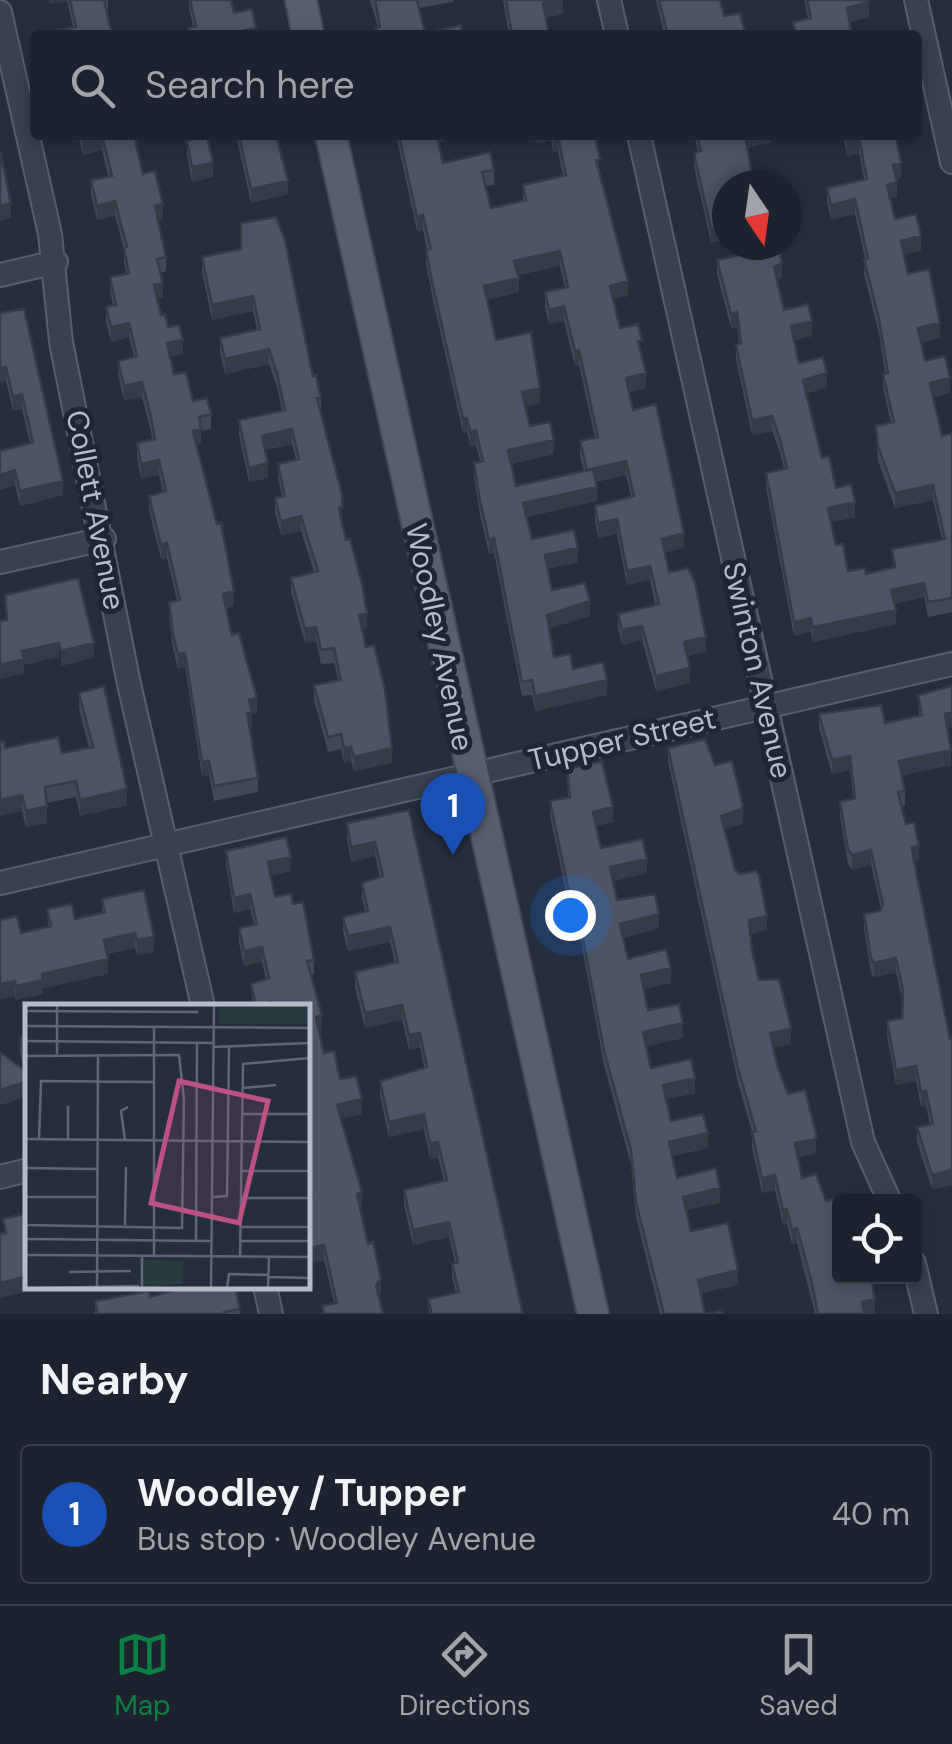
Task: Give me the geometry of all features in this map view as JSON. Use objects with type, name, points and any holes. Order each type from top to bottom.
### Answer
[{"type":"main road","points":[[300,0],[307,30]]},
{"type":"main road","name":"Woodley Avenue","points":[[332,140],[470,776],[593,1314]]},
{"type":"street","points":[[609,0],[616,30]]},
{"type":"street","points":[[916,0],[952,162]]},
{"type":"street","name":"Collett Avenue","points":[[0,12],[56,262],[60,342],[104,539],[129,684],[203,1004]]},
{"type":"street","name":"Swinton Avenue","points":[[640,140],[863,1142],[886,1194]]},
{"type":"street","points":[[0,275],[56,262]]},
{"type":"street","points":[[0,562],[104,539]]},
{"type":"street","name":"Tupper Street","points":[[0,883],[952,664]]},
{"type":"street","points":[[0,1177],[25,1171]]},
{"type":"street","points":[[919,1284],[926,1314]]},
{"type":"street","points":[[266,1289],[271,1314]]},
{"type":"building","points":[[70,0],[104,0],[111,30],[58,30],[76,27]]},
{"type":"building","points":[[190,0],[231,0],[234,13],[252,9],[256,28],[188,30],[196,26]]},
{"type":"building","points":[[375,0],[417,0],[424,30],[376,30],[380,27]]},
{"type":"building","points":[[506,0],[558,0],[543,3],[548,30],[511,30]]},
{"type":"building","points":[[659,0],[720,0],[724,16],[740,13],[744,30],[667,30]]},
{"type":"building","points":[[807,0],[869,2],[847,8],[851,30],[795,30],[793,22],[811,18]]},
{"type":"building","points":[[103,140],[135,140],[143,174],[155,171],[163,204],[155,206],[166,257],[157,259],[163,283],[154,285],[161,315],[165,314],[168,327],[179,325],[183,340],[167,343],[174,374],[186,372],[193,401],[207,398],[211,414],[199,417],[201,430],[193,431],[217,524],[221,523],[234,591],[223,594],[232,635],[239,633],[257,698],[249,700],[252,712],[247,713],[258,778],[214,786],[209,761],[202,762],[185,653],[178,654],[173,634],[169,602],[180,600],[167,543],[161,545],[149,496],[166,491],[159,460],[141,464],[137,443],[155,439],[151,417],[142,382],[124,386],[118,361],[137,356],[129,323],[111,327],[106,307],[116,305],[110,277],[129,273],[115,201],[97,206],[91,180],[112,176]]},
{"type":"building","points":[[208,140],[213,163],[192,167],[187,141]]},
{"type":"building","points":[[240,140],[277,140],[288,181],[251,189]]},
{"type":"building","points":[[400,140],[438,140],[443,163],[490,152],[494,170],[482,172],[491,208],[526,200],[523,185],[566,175],[559,140],[596,140],[600,159],[596,160],[628,281],[610,286],[620,328],[638,324],[642,341],[638,341],[646,373],[626,378],[633,410],[656,404],[684,533],[662,539],[669,572],[688,568],[695,582],[706,637],[684,642],[690,668],[656,676],[642,626],[622,630],[618,614],[659,604],[650,566],[627,571],[617,519],[598,523],[595,506],[634,496],[626,461],[587,470],[580,441],[598,437],[579,350],[575,351],[564,306],[549,310],[545,292],[568,287],[560,251],[514,261],[519,278],[484,286],[496,340],[531,332],[540,388],[522,392],[530,426],[550,422],[554,440],[508,450],[516,486],[593,469],[597,487],[523,503],[532,539],[574,530],[578,548],[545,555],[552,590],[585,583],[590,601],[547,615],[554,657],[570,654],[573,669],[603,662],[607,680],[535,696],[532,680],[522,682],[494,538],[489,540],[480,501],[474,463],[483,461],[476,430],[470,432],[467,418],[463,419],[426,250],[431,249],[423,215],[417,217]]},
{"type":"building","points":[[698,140],[746,140],[752,170],[712,170],[711,229],[694,153],[701,151]]},
{"type":"building","points":[[859,140],[897,140],[901,163],[893,165],[897,182],[887,185],[895,219],[916,214],[921,236],[901,241],[908,274],[929,269],[940,323],[918,328],[925,361],[945,356],[950,378],[930,383],[942,436],[952,433],[952,598],[928,602],[924,583],[891,590],[896,610],[813,627],[811,618],[794,622],[766,473],[787,468],[772,416],[752,420],[736,345],[741,343],[737,312],[731,314],[717,260],[781,260],[774,267],[784,310],[808,304],[812,321],[791,326],[799,363],[823,357],[827,373],[803,380],[822,458],[829,456],[836,488],[851,484],[855,502],[828,508],[836,545],[843,544],[848,571],[865,568],[866,574],[895,567],[892,549],[945,539],[933,485],[895,493],[878,446],[876,426],[894,422],[883,374],[888,373],[879,319],[864,259],[868,258],[855,199],[831,205],[827,188],[867,179]]},
{"type":"building","points":[[0,151],[11,203],[0,206]]},
{"type":"building","points":[[276,217],[285,240],[321,398],[317,398],[342,494],[343,507],[339,508],[346,540],[350,539],[362,583],[367,613],[359,615],[366,647],[374,645],[385,690],[392,748],[354,757],[351,747],[344,748],[341,734],[328,737],[314,685],[341,680],[334,648],[321,650],[316,627],[305,629],[291,578],[318,571],[301,516],[281,521],[275,498],[285,496],[278,464],[299,459],[292,429],[262,436],[268,463],[249,468],[239,420],[285,410],[277,373],[269,349],[225,359],[220,338],[260,329],[253,296],[212,305],[202,257],[241,249],[241,223]]},
{"type":"building","points":[[24,309],[63,481],[20,491],[15,470],[0,475],[0,451],[33,442],[22,394],[13,397],[6,367],[0,368],[0,313]]},
{"type":"building","points":[[78,578],[94,643],[61,651],[59,643],[22,651],[24,659],[0,665],[0,621],[7,620],[5,595]]},
{"type":"building","points":[[104,686],[127,789],[80,800],[76,781],[45,787],[47,806],[26,811],[22,795],[0,800],[0,741],[4,741],[5,748],[58,737],[62,753],[93,747],[79,693]]},
{"type":"building","points":[[952,686],[952,712],[945,714],[951,750],[899,761],[905,791],[898,792],[906,824],[914,822],[919,846],[912,847],[914,861],[952,1038],[952,1170],[932,1175],[917,1127],[933,1124],[926,1091],[921,1092],[916,1066],[896,1070],[887,1021],[902,1018],[903,990],[896,958],[874,963],[871,958],[864,914],[880,911],[883,904],[871,850],[852,855],[848,849],[840,802],[855,798],[850,756],[832,760],[819,714],[881,705],[885,723],[922,715],[918,695]]},
{"type":"building","points":[[705,739],[715,765],[732,761],[743,805],[742,809],[721,816],[735,869],[740,874],[756,871],[759,875],[767,916],[749,920],[752,950],[759,980],[779,979],[791,1029],[770,1033],[788,1094],[805,1090],[816,1133],[816,1139],[795,1143],[802,1178],[816,1174],[826,1201],[832,1200],[832,1284],[872,1284],[875,1299],[862,1302],[864,1314],[818,1314],[797,1228],[792,1230],[787,1209],[783,1210],[775,1175],[762,1178],[752,1132],[756,1131],[738,1068],[668,748]]},
{"type":"building","points":[[602,761],[613,807],[593,812],[601,848],[642,839],[647,859],[610,867],[617,900],[655,894],[659,914],[620,924],[628,959],[666,949],[671,968],[641,975],[648,1010],[679,1004],[683,1023],[643,1032],[651,1068],[691,1059],[695,1078],[663,1085],[671,1121],[703,1114],[708,1133],[669,1142],[677,1178],[716,1168],[720,1188],[683,1197],[691,1231],[728,1223],[738,1270],[698,1280],[705,1314],[664,1314],[636,1202],[631,1150],[604,1050],[579,917],[570,897],[550,801],[570,797],[567,769]]},
{"type":"building","points":[[409,810],[523,1314],[432,1314],[428,1299],[459,1292],[452,1264],[458,1262],[449,1222],[413,1230],[404,1190],[447,1180],[438,1142],[430,1144],[424,1114],[389,1122],[380,1081],[427,1067],[420,1033],[409,1035],[402,1005],[365,1013],[355,972],[398,962],[390,927],[348,936],[343,917],[368,911],[362,883],[383,876],[375,842],[351,847],[347,823]]},
{"type":"building","points":[[286,837],[291,857],[268,862],[275,897],[291,893],[293,904],[303,902],[314,960],[307,961],[322,1015],[316,1017],[324,1053],[334,1051],[340,1079],[356,1076],[362,1099],[337,1105],[362,1192],[357,1194],[368,1244],[373,1242],[383,1314],[324,1314],[322,1306],[337,1303],[324,1245],[310,1248],[310,1004],[256,1004],[251,984],[269,978],[262,947],[244,951],[239,928],[257,924],[250,894],[234,898],[226,851]]},
{"type":"building","points":[[144,890],[154,937],[137,940],[135,933],[104,940],[108,959],[42,974],[43,980],[16,986],[15,981],[0,984],[0,920],[17,916],[21,933],[51,926],[47,909],[72,904],[75,919],[105,912],[102,899]]},
{"type":"building","points":[[0,1052],[25,1071],[25,1082],[0,1090]]},
{"type":"building","points":[[25,1214],[25,1277],[0,1283],[0,1234],[6,1233],[3,1219]]},
{"type":"building","points":[[179,1289],[236,1289],[240,1309],[224,1314],[98,1314],[95,1301],[149,1291],[150,1297]]},
{"type":"place","name":"Woodley / Tupper","points":[[453,855]]}]
